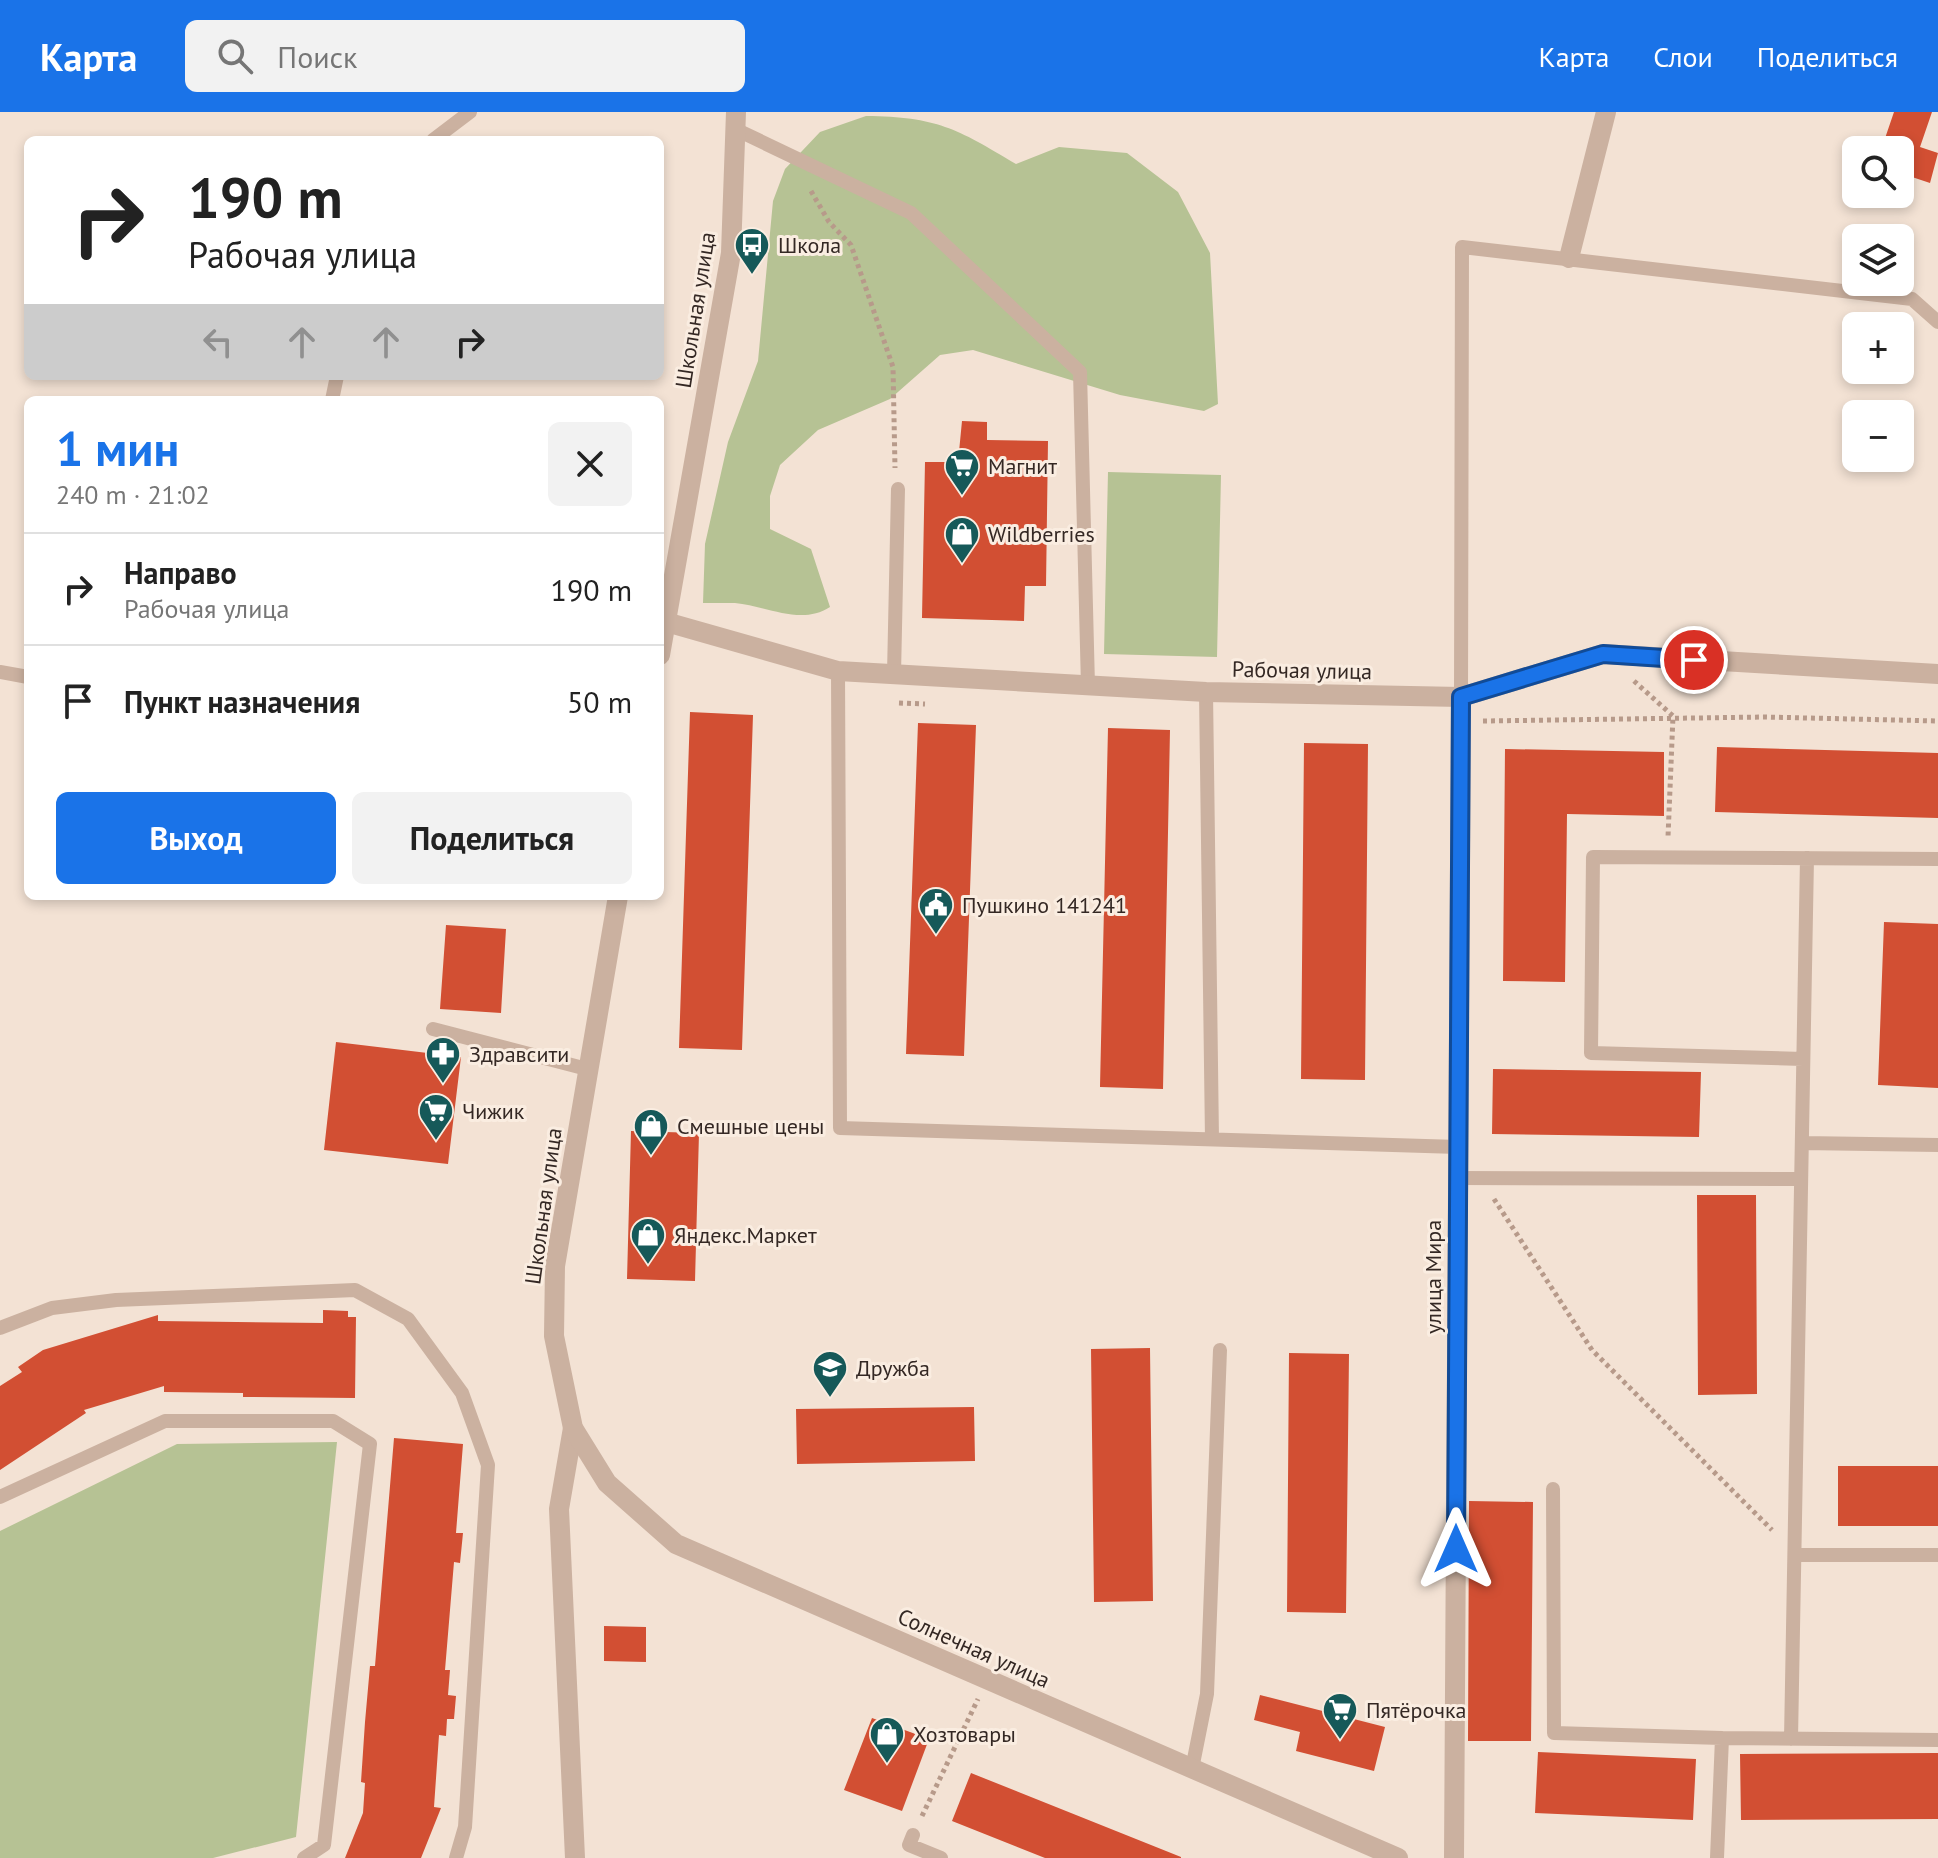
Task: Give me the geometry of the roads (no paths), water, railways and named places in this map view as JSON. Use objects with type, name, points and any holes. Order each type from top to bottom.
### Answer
[{"type":"street","points":[[1569,258],[1606,112]]},
{"type":"street","name":"Школьная улица","points":[[664,633],[731,253],[735,121]]},
{"type":"street","name":"Рабочая улица","points":[[666,622],[838,671],[1206,692],[1461,697],[1603,654],[1938,674]]},
{"type":"street","name":"улица Мира","points":[[1454,1858],[1461,697]]},
{"type":"street","name":"Школьная улица","points":[[575,1858],[559,1509],[573,1428],[554,1336],[555,1266],[617,900]]},
{"type":"street","name":"Солнечная улица","points":[[573,1428],[607,1483],[676,1544],[1398,1858]]},
{"type":"lane","points":[[438,136],[470,112]]},
{"type":"lane","points":[[735,121],[790,156],[911,213],[1080,372],[1088,686]]},
{"type":"lane","points":[[1461,697],[1462,247],[1912,299],[1938,322]]},
{"type":"lane","points":[[894,674],[898,489]]},
{"type":"lane","points":[[838,671],[840,1128],[1458,1147]]},
{"type":"lane","points":[[0,672],[24,676]]},
{"type":"lane","points":[[1206,692],[1212,1139]]},
{"type":"lane","points":[[1803,1059],[1591,1053],[1593,857],[1938,859]]},
{"type":"lane","points":[[1791,1739],[1797,1555],[1807,858]]},
{"type":"lane","points":[[433,1029],[587,1069]]},
{"type":"lane","points":[[1802,1143],[1938,1145]]},
{"type":"lane","points":[[1458,1178],[1801,1179]]},
{"type":"lane","points":[[0,1328],[52,1308],[116,1300],[355,1290],[408,1319],[462,1393],[488,1465],[465,1827],[456,1858]]},
{"type":"lane","points":[[1192,1769],[1207,1694],[1220,1350]]},
{"type":"lane","points":[[0,1497],[165,1421],[333,1421],[370,1444],[324,1845],[304,1858]]},
{"type":"lane","points":[[1553,1489],[1554,1733],[1938,1740]]},
{"type":"lane","points":[[1797,1555],[1938,1555]]},
{"type":"lane","points":[[1717,1858],[1722,1738]]},
{"type":"lane","points":[[913,1835],[909,1845],[941,1858]]},
{"type":"place","name":"Школа","points":[[752,276]]},
{"type":"place","name":"Магнит","points":[[962,497]]},
{"type":"place","name":"Wildberries","points":[[962,565]]},
{"type":"place","name":"Пушкино 141241","points":[[936,936]]},
{"type":"place","name":"Здравсити","points":[[443,1085]]},
{"type":"place","name":"Чижик","points":[[436,1142]]},
{"type":"place","name":"Смешные цены","points":[[651,1157]]},
{"type":"place","name":"Яндекс.Маркет","points":[[648,1266]]},
{"type":"place","name":"Дружба","points":[[830,1399]]},
{"type":"place","name":"Пятёрочка","points":[[1340,1741]]},
{"type":"place","name":"Хозтовары","points":[[887,1765]]}]
